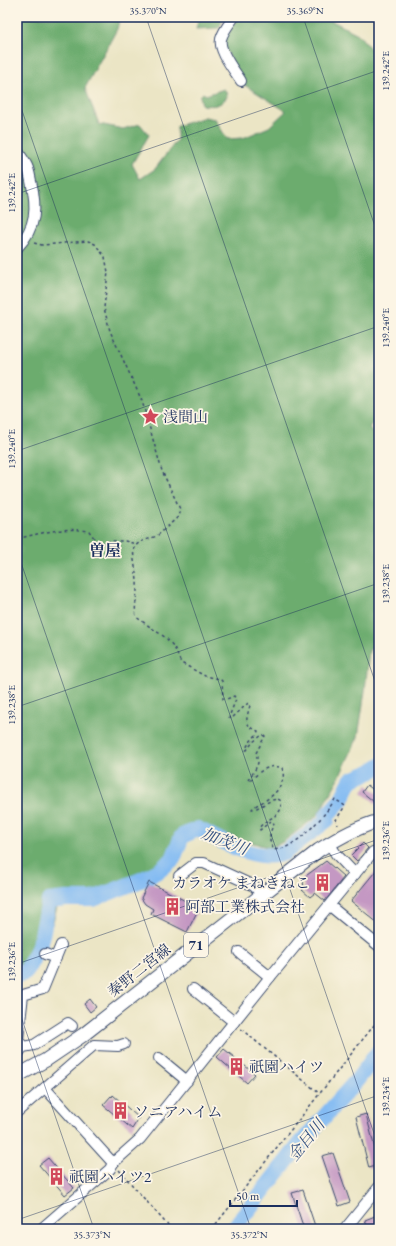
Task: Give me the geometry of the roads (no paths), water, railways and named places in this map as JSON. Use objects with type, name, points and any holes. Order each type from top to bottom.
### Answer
[{"type":"main road","name":"秦野二宮線","points":[[17,1076],[46,1060],[83,1035],[319,850],[357,828],[379,821]]},
{"type":"street","points":[[234,17],[224,32],[221,44],[223,52],[241,81]]},
{"type":"street","points":[[17,150],[27,166],[35,198],[35,213],[32,224],[17,248]]},
{"type":"street","points":[[329,843],[336,854],[355,874]]},
{"type":"street","points":[[41,1229],[110,1169],[113,1163],[140,1139],[373,852]]},
{"type":"street","points":[[179,876],[196,863],[204,863],[254,886],[261,894]]},
{"type":"street","points":[[330,906],[379,946]]},
{"type":"street","points":[[62,945],[43,989],[23,995],[20,1006],[18,1040],[20,1051],[34,1045],[68,1024],[72,1026]]},
{"type":"street","points":[[240,952],[270,977]]},
{"type":"street","points":[[45,954],[56,958]]},
{"type":"street","points":[[193,990],[234,1022]]},
{"type":"street","points":[[17,1112],[93,1045],[118,1046],[124,1044]]},
{"type":"street","points":[[159,1058],[187,1081]]},
{"type":"street","points":[[45,1088],[113,1163]]},
{"type":"street","points":[[345,1229],[379,1187]]},
{"type":"waterway","name":"加茂川","points":[[17,976],[25,973],[40,945],[49,901],[66,899],[93,899],[141,880],[160,870],[173,859],[182,836],[198,829],[228,845],[251,853],[263,855],[284,853],[327,820],[327,815],[341,800],[351,780],[370,772],[379,766]]},
{"type":"waterway","name":"金目川","points":[[233,1229],[301,1143],[357,1080],[379,1051]]},
{"type":"place","name":"浅間山","points":[[150,416]]},
{"type":"place","name":"カラオケ まねきねこ","points":[[323,882]]},
{"type":"place","name":"阿部工業株式会社","points":[[172,906]]},
{"type":"place","name":"祇園ハイツ","points":[[236,1066]]},
{"type":"place","name":"ソニアハイム","points":[[121,1111]]},
{"type":"place","name":"祇園ハイツ2","points":[[56,1176]]},
{"type":"district","name":"曽屋","points":[[105,550]]}]
